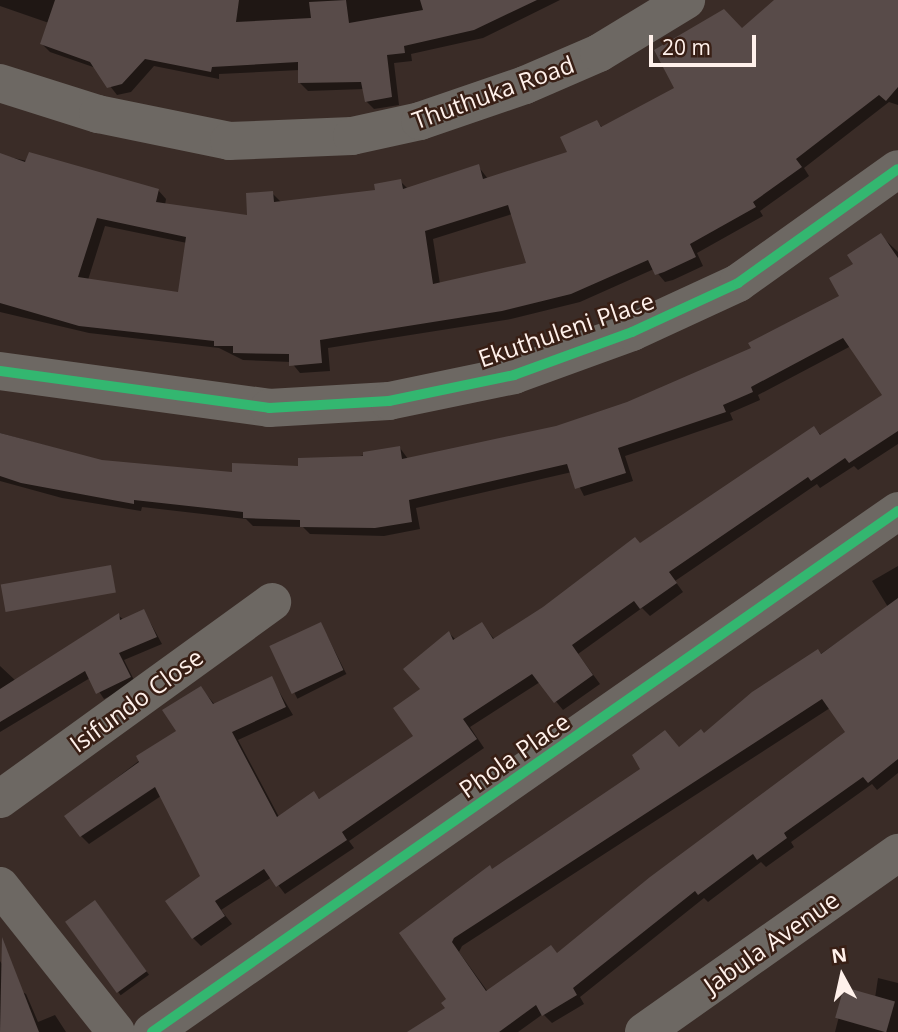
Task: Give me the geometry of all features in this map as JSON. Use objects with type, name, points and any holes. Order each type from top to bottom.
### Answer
[{"type":"street","name":"Thuthuka Road","points":[[0,83],[98,114],[229,141],[352,136],[420,121],[525,85],[599,53],[686,0]]},
{"type":"street","name":"Ekuthuleni Place","points":[[0,371],[269,408],[389,401],[514,375],[632,332],[738,283],[898,169]]},
{"type":"street","name":"Phola Place","points":[[152,1032],[898,511]]},
{"type":"street","name":"Isifundo Close","points":[[0,799],[272,602]]},
{"type":"street","name":"Jabula Avenue","points":[[644,1032],[898,853]]},
{"type":"street","points":[[0,886],[116,1032]]},
{"type":"building","points":[[55,0],[239,0],[236,22],[311,18],[309,2],[346,0],[349,23],[423,10],[420,0],[537,0],[474,30],[404,46],[405,53],[387,55],[392,97],[365,102],[361,82],[298,83],[298,62],[212,67],[211,72],[145,59],[122,84],[107,88],[90,62],[40,44]]},
{"type":"building","points":[[774,0],[898,0],[898,87],[886,101],[879,95],[796,159],[802,167],[753,202],[756,207],[690,244],[696,257],[664,272],[655,275],[648,260],[571,294],[502,311],[320,340],[322,363],[289,366],[289,354],[233,353],[233,346],[214,346],[214,341],[79,326],[0,303],[0,153],[25,162],[29,152],[159,189],[156,202],[247,215],[246,193],[273,191],[274,202],[375,190],[374,184],[401,179],[403,189],[479,164],[483,179],[567,152],[560,137],[597,120],[601,127],[674,88],[654,50],[724,9],[742,28]],"holes":[[[508,205],[526,263],[433,284],[425,231]],[[97,218],[186,237],[178,292],[78,277]]]},
{"type":"building","points":[[881,233],[898,258],[898,431],[849,463],[845,458],[811,481],[808,477],[669,572],[677,583],[640,609],[634,601],[572,645],[593,675],[554,703],[532,674],[463,719],[477,739],[342,832],[347,840],[276,887],[264,869],[215,901],[225,916],[192,939],[165,901],[200,876],[155,787],[80,837],[64,816],[139,762],[136,756],[176,731],[162,710],[201,686],[213,704],[272,676],[286,707],[232,732],[277,817],[314,791],[319,799],[413,736],[393,708],[420,689],[403,669],[449,631],[453,640],[482,622],[493,639],[543,607],[635,537],[640,543],[814,426],[820,435],[882,395],[843,338],[751,387],[753,392],[723,405],[726,412],[618,448],[626,473],[575,489],[567,464],[409,500],[412,522],[375,528],[300,527],[300,520],[243,518],[243,512],[134,500],[134,504],[21,483],[0,476],[0,433],[102,460],[232,472],[232,463],[298,466],[298,458],[363,456],[363,452],[400,446],[402,459],[556,426],[627,402],[751,348],[748,343],[839,296],[829,278],[853,264],[847,255]]},
{"type":"building","points":[[111,565],[116,593],[6,612],[1,584]]},
{"type":"building","points":[[898,598],[898,759],[868,783],[863,777],[784,833],[787,838],[757,860],[753,854],[698,895],[695,891],[573,988],[577,995],[542,1016],[536,1005],[499,1032],[407,1032],[445,1008],[441,1003],[446,999],[399,933],[490,865],[492,869],[640,769],[632,755],[665,730],[679,747],[701,729],[704,733],[752,692],[818,649],[821,654]],"holes":[[[822,699],[845,732],[650,877],[557,953],[551,945],[486,991],[452,942],[454,938]]]},
{"type":"building","points":[[144,609],[157,637],[119,653],[131,677],[96,694],[85,671],[0,722],[0,689],[119,613],[120,620]]},
{"type":"building","points":[[321,622],[343,670],[292,694],[269,646]]},
{"type":"building","points":[[95,900],[147,971],[117,993],[65,922]]},
{"type":"building","points":[[2,937],[39,1032],[0,1032]]},
{"type":"building","points":[[844,987],[895,1002],[886,1032],[835,1018]]},
{"type":"cycle path","points":[[0,371],[269,408],[389,401],[514,375],[632,332],[738,283],[898,169]]},
{"type":"cycle path","points":[[152,1032],[898,511]]}]
